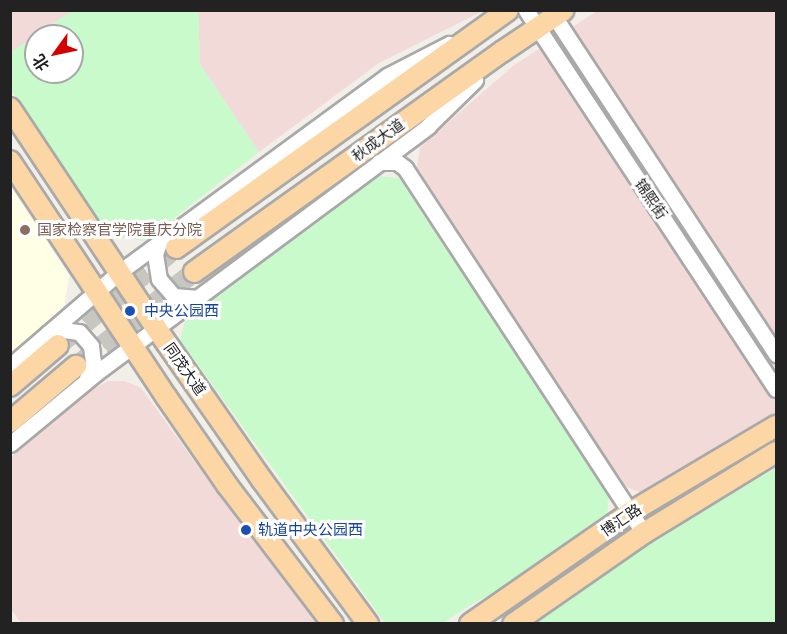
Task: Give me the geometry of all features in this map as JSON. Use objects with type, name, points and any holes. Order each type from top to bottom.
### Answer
[{"type":"main road","name":"秋成大道","points":[[167,246],[508,10]]},
{"type":"main road","name":"秋成大道","points":[[194,272],[556,13]]},
{"type":"main road","name":"同茂大道","points":[[10,108],[156,328],[262,480],[368,624]]},
{"type":"main road","name":"同茂大道","points":[[10,161],[94,291],[227,484],[333,624]]},
{"type":"main road","points":[[10,386],[53,339]]},
{"type":"main road","points":[[10,423],[81,373]]},
{"type":"main road","name":"博汇路","points":[[470,624],[631,512],[777,426]]},
{"type":"main road","name":"博汇路","points":[[513,624],[644,533],[777,452]]},
{"type":"street","name":"锦熙街","points":[[526,10],[777,388]]},
{"type":"street","name":"锦熙街","points":[[556,13],[777,354]]},
{"type":"street","points":[[81,373],[132,346],[428,126],[503,51]]},
{"type":"street","points":[[378,162],[390,160],[405,168],[644,533]]},
{"type":"street","points":[[53,339],[94,291],[118,273],[167,246]]},
{"type":"street","points":[[167,246],[155,254],[159,279],[174,296],[198,298]]},
{"type":"street","points":[[10,366],[64,330],[79,332],[91,346],[93,362],[10,444]]},
{"type":"shaded area","points":[[11,11],[73,11],[53,24],[24,24],[24,43],[11,52]]},
{"type":"shaded area","points":[[198,11],[483,11],[379,63],[259,152],[200,64]]},
{"type":"shaded area","points":[[597,11],[776,11],[776,412],[642,493],[624,486],[417,167],[420,147],[513,66]]},
{"type":"shaded area","name":"国家检察官学院重庆分院","points":[[10,185],[69,275],[64,309],[11,355]]},
{"type":"shaded area","points":[[108,381],[125,381],[141,388],[251,539],[298,589],[324,623],[21,623],[11,609],[10,458],[92,390]]},
{"type":"green space","points":[[73,10],[198,11],[200,64],[259,152],[145,241],[110,236],[11,90],[11,52],[24,43],[24,84],[84,84],[84,24],[52,24]]},
{"type":"green space","points":[[377,176],[399,178],[609,495],[607,516],[524,575],[443,623],[385,623],[180,340],[185,321]]},
{"type":"green space","points":[[776,468],[776,623],[531,623],[652,541]]},
{"type":"tunnel","points":[[62,342],[176,248]]},
{"type":"tunnel","points":[[79,364],[194,272]]},
{"type":"place","name":"国家检察官学院重庆分院","points":[[25,230]]},
{"type":"place","name":"中央公园西","points":[[130,311]]},
{"type":"place","name":"轨道中央公园西","points":[[246,530]]}]
